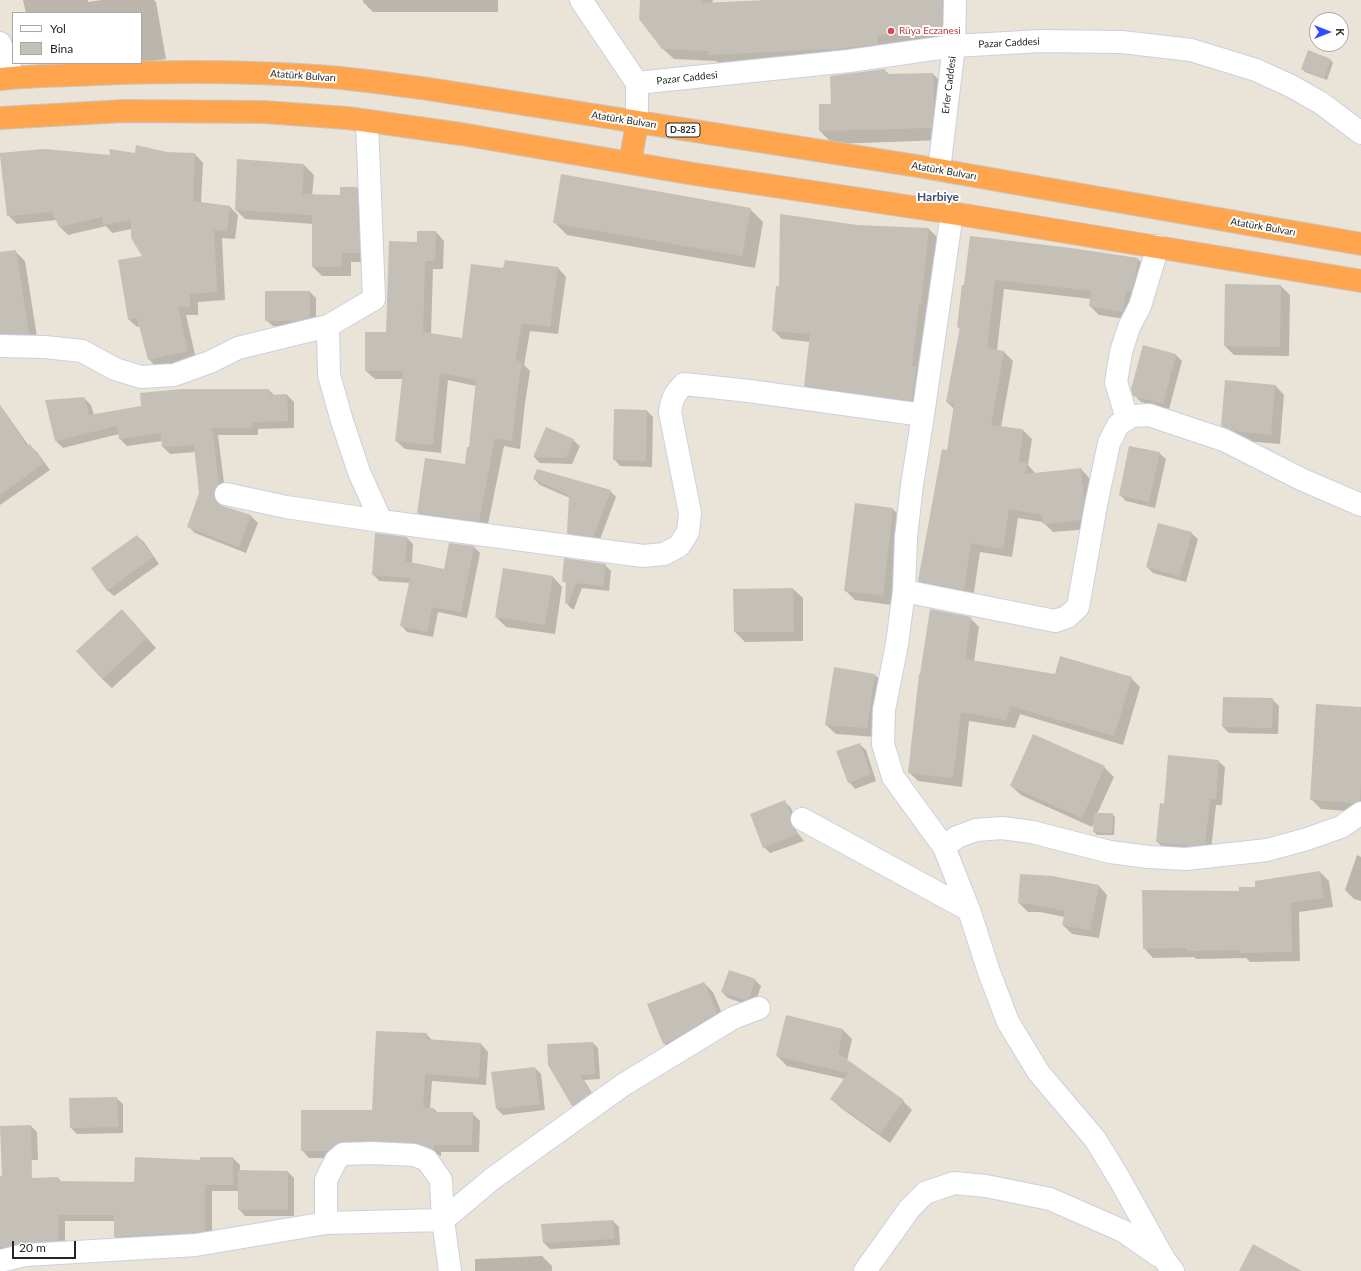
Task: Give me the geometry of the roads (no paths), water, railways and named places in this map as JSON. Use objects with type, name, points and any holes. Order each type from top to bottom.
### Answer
[{"type":"highway","name":"Atatürk Bulvarı","points":[[7,78],[198,72],[288,74],[331,77],[434,90],[940,170],[1361,244]]},
{"type":"highway","points":[[0,118],[124,111],[202,111],[347,118],[461,134],[694,174],[1158,246],[1361,281]]},
{"type":"highway","points":[[630,163],[637,122]]},
{"type":"street","points":[[581,0],[637,83],[637,122]]},
{"type":"street","name":"Erler Caddesi","points":[[940,170],[954,46],[955,0]]},
{"type":"street","name":"Pazar Caddesi","points":[[637,83],[849,61],[954,46],[1041,41],[1122,42],[1191,50],[1256,70],[1291,86],[1321,103],[1361,133]]},
{"type":"street","points":[[0,43],[7,78]]},
{"type":"street","points":[[0,346],[45,347],[82,351],[115,369],[141,377],[174,375],[210,362],[238,348],[328,326],[374,299],[367,121]]},
{"type":"street","points":[[952,213],[924,414],[911,492],[906,537],[904,591],[897,644],[884,710],[883,744],[893,777],[944,847],[969,910],[989,972],[1008,1022],[1039,1073],[1095,1139],[1168,1265]]},
{"type":"street","points":[[1127,419],[1116,382],[1121,352],[1129,327],[1140,306],[1158,246]]},
{"type":"street","points":[[328,326],[329,375],[359,472],[381,521]]},
{"type":"street","points":[[226,494],[286,507],[381,521],[644,556],[664,554],[679,546],[688,532],[690,513],[670,412],[672,401],[676,392],[684,384],[924,414]]},
{"type":"street","points":[[904,591],[1055,621],[1067,617],[1078,607],[1096,505],[1109,443],[1118,425],[1132,416],[1149,414],[1224,440],[1303,480],[1361,505]]},
{"type":"street","points":[[944,847],[956,837],[976,830],[1002,828],[1032,832],[1110,852],[1149,858],[1186,859],[1267,850],[1341,827],[1361,813]]},
{"type":"street","points":[[802,819],[969,910]]},
{"type":"street","points":[[0,1261],[25,1255],[196,1245],[326,1223],[443,1220],[492,1179],[623,1085],[733,1018],[759,1008]]},
{"type":"street","points":[[326,1223],[326,1180],[336,1160],[342,1154],[372,1153],[414,1155],[427,1160],[441,1180],[443,1220],[450,1271]]},
{"type":"street","points":[[865,1271],[910,1208],[925,1193],[954,1183],[986,1186],[1050,1199],[1123,1231],[1168,1265]]},
{"type":"place","name":"Rüya Eczanesi","points":[[891,31]]},
{"type":"district","name":"Harbiye","points":[[938,197]]}]
